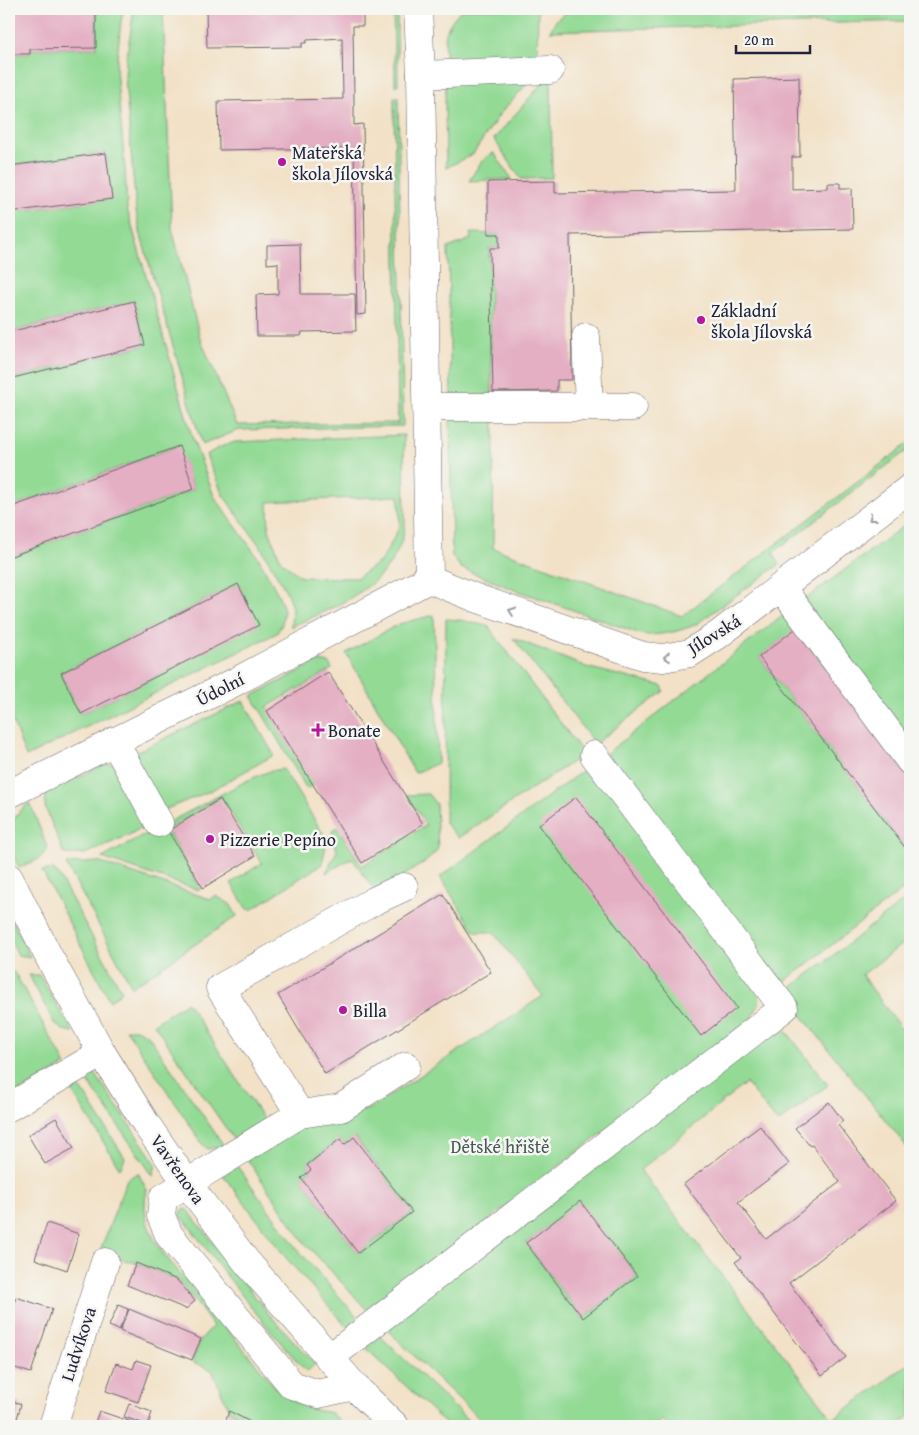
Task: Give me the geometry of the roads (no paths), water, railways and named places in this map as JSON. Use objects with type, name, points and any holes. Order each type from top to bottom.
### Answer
[{"type":"street","points":[[418,9],[421,75],[429,579]]},
{"type":"street","points":[[421,75],[550,70]]},
{"type":"street","points":[[586,337],[589,406]]},
{"type":"street","points":[[427,407],[633,406]]},
{"type":"street","name":"Jílovská","points":[[429,579],[574,633],[643,656],[663,658],[690,653],[718,635],[910,488]]},
{"type":"street","name":"Údolní","points":[[9,794],[114,740],[235,682],[429,579]]},
{"type":"street","points":[[781,587],[910,761]]},
{"type":"street","points":[[114,740],[159,823]]},
{"type":"street","points":[[330,1358],[784,1008],[594,755]]},
{"type":"street","name":"Vavřenova","points":[[9,878],[49,957],[102,1053],[146,1124],[186,1182],[246,1262],[354,1386],[395,1426]]},
{"type":"street","points":[[300,1114],[220,988],[374,901],[404,887]]},
{"type":"street","points":[[9,1106],[102,1053]]},
{"type":"street","points":[[354,1386],[318,1394],[292,1385],[168,1235],[161,1216],[163,1198],[186,1182],[300,1114],[341,1108],[406,1066]]},
{"type":"street","name":"Ludvíkova","points":[[52,1426],[105,1262]]},
{"type":"place","name":"Mateřská škola Jílovská","points":[[282,162]]},
{"type":"place","name":"Základní škola Jílovská","points":[[701,320]]},
{"type":"place","name":"Bonate","points":[[318,730]]},
{"type":"place","name":"Pizzerie Pepíno","points":[[210,839]]},
{"type":"place","name":"Billa","points":[[343,1010]]},
{"type":"park label","name":"Dětské hřiště","points":[[500,1146]]}]
